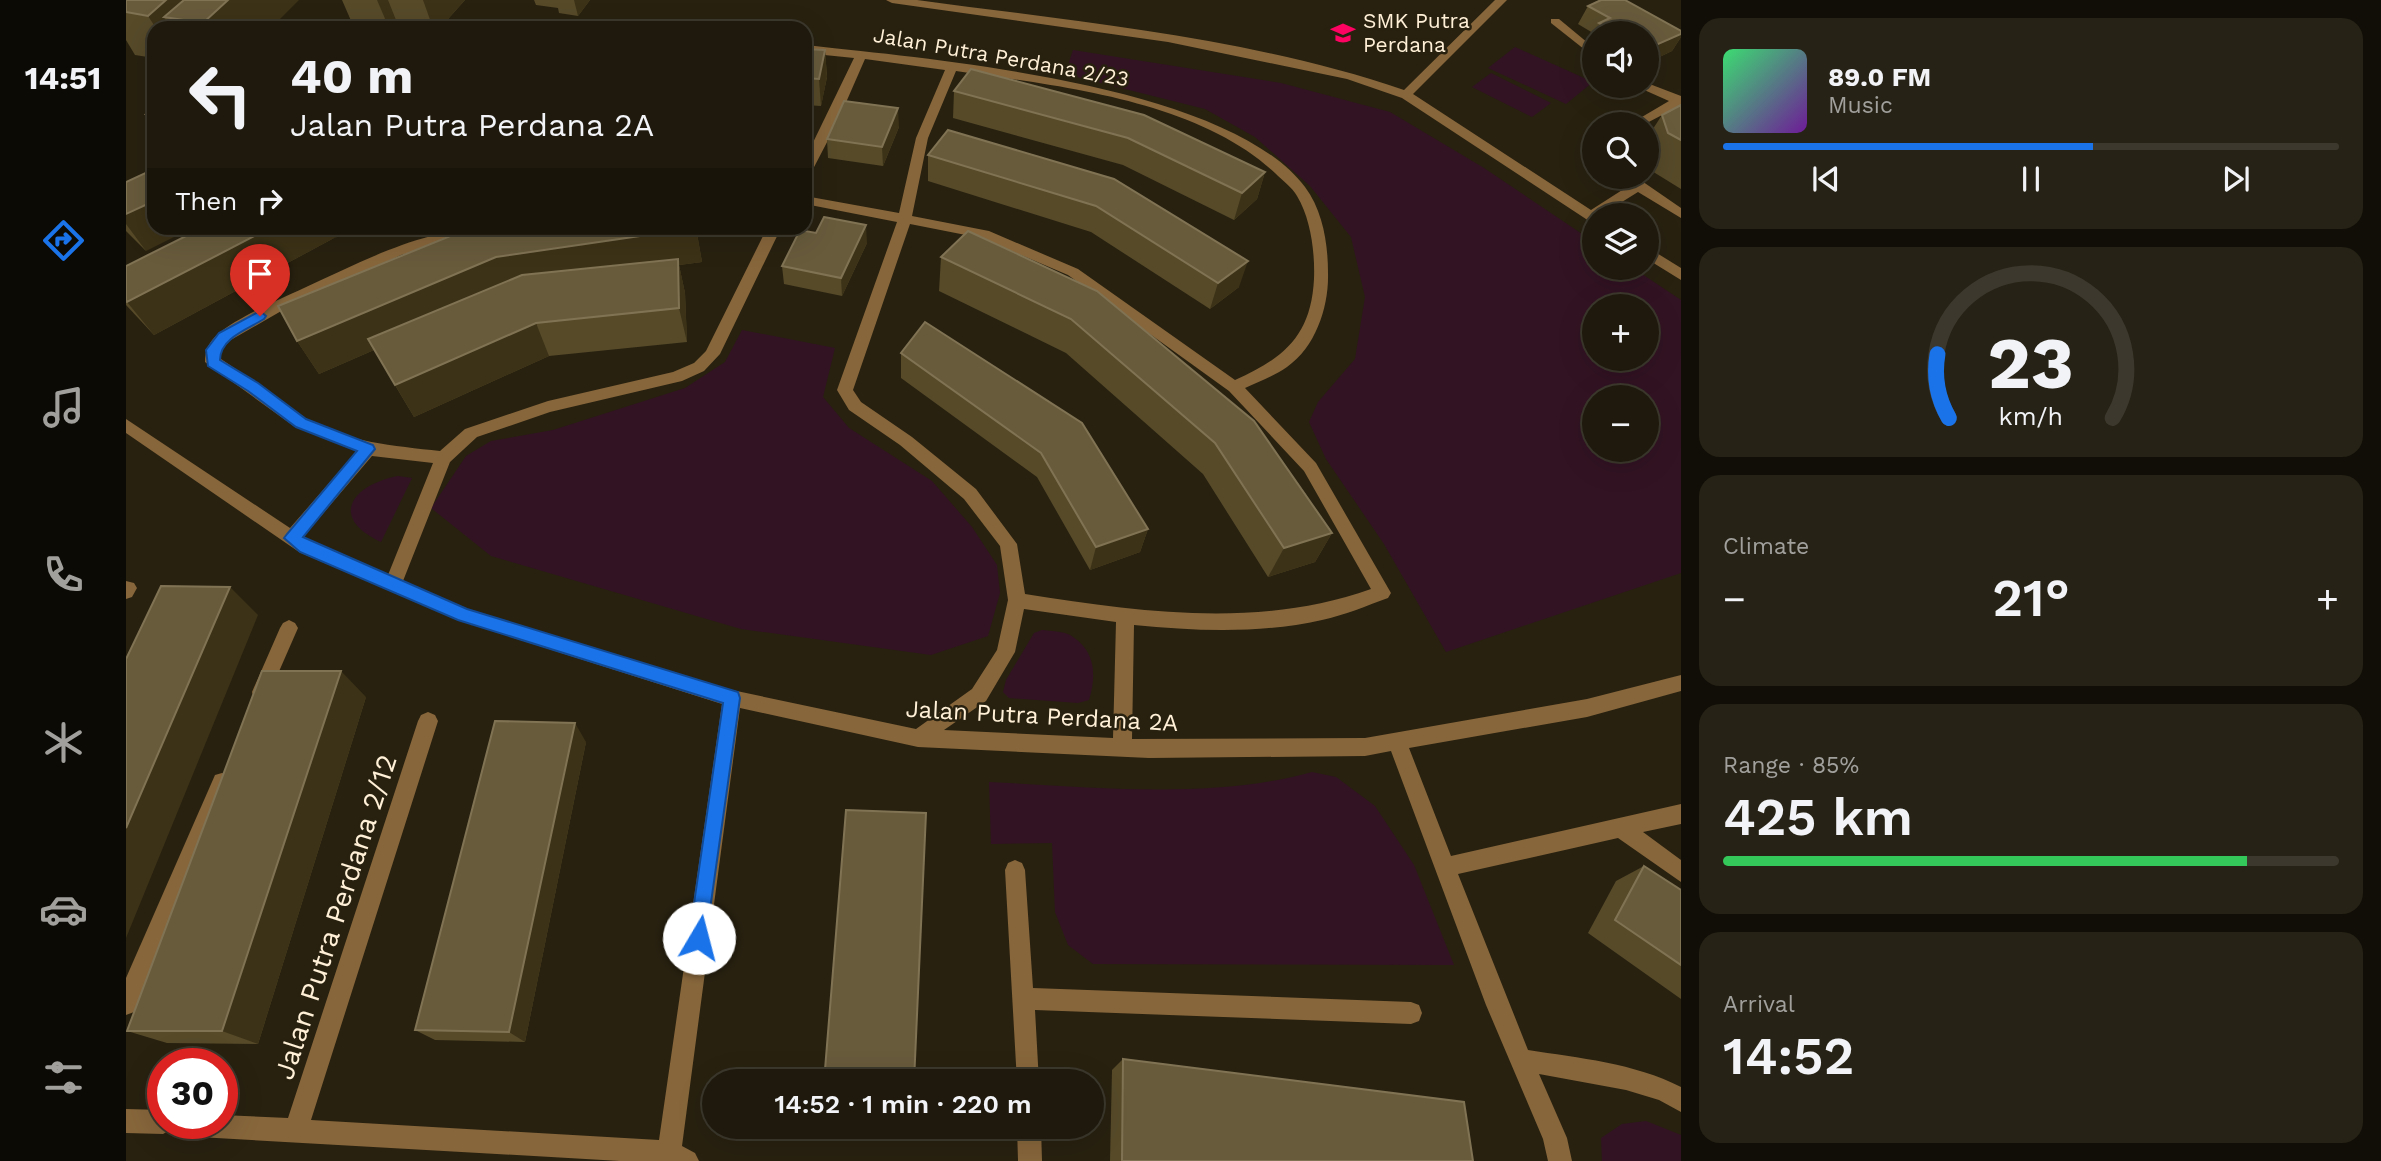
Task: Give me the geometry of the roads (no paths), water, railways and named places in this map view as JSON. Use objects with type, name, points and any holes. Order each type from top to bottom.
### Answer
[{"type":"street","points":[[892,0],[1020,12],[1272,58],[1350,76],[1406,95],[1582,210]]},
{"type":"street","points":[[1406,95],[1501,0]]},
{"type":"street","points":[[1555,21],[1582,44]]},
{"type":"street","name":"Jalan Putra Perdana 2/23","points":[[812,50],[951,67],[1083,89],[1142,103],[1203,123],[1258,152],[1298,186],[1318,232],[1322,281],[1313,324],[1285,360],[1234,387]]},
{"type":"street","points":[[812,158],[831,123],[861,55]]},
{"type":"street","points":[[918,738],[979,695],[1006,652],[1017,600],[1008,544],[971,494],[906,441],[855,406],[845,390],[905,218],[922,138],[951,67]]},
{"type":"street","points":[[1659,93],[1676,103],[1681,115]]},
{"type":"street","points":[[1659,112],[1676,103]]},
{"type":"street","points":[[1608,203],[1624,189]]},
{"type":"street","points":[[1645,189],[1681,214]]},
{"type":"street","points":[[812,202],[984,234],[1073,272],[1234,387],[1310,467],[1382,593],[1317,614],[1225,624],[1125,618],[1017,600]]},
{"type":"street","points":[[443,458],[368,449],[301,423],[253,387],[213,362],[213,350],[224,337],[301,295],[396,252],[456,235]]},
{"type":"street","points":[[393,585],[443,458],[471,433],[548,407],[677,377],[699,367],[712,354],[771,235]]},
{"type":"street","points":[[1659,261],[1681,275]]},
{"type":"street","name":"Jalan Putra Perdana 2A","points":[[126,425],[305,547],[464,615],[732,698],[918,738],[1122,748],[1365,747],[1587,708],[1681,682]]},
{"type":"street","points":[[292,538],[368,449]]},
{"type":"street","points":[[1122,748],[1125,618]]},
{"type":"street","points":[[251,715],[289,628]]},
{"type":"street","points":[[238,1127],[678,1156],[732,698]]},
{"type":"street","name":"Jalan Putra Perdana 2/12","points":[[296,1130],[428,721]]},
{"type":"street","points":[[1397,741],[1497,1005],[1555,1138],[1560,1161]]},
{"type":"street","points":[[126,1004],[229,765]]},
{"type":"street","points":[[1445,867],[1681,814]]},
{"type":"street","points":[[1619,827],[1681,872]]},
{"type":"street","points":[[1015,870],[1027,1069]]},
{"type":"street","points":[[1023,999],[1411,1013]]},
{"type":"street","points":[[1521,1060],[1610,1076],[1669,1092],[1681,1100]]},
{"type":"street","points":[[126,1121],[147,1122]]},
{"type":"street","points":[[1029,1139],[1030,1161]]},
{"type":"place","name":"SMK Putra Perdana","points":[[1343,33]]}]
